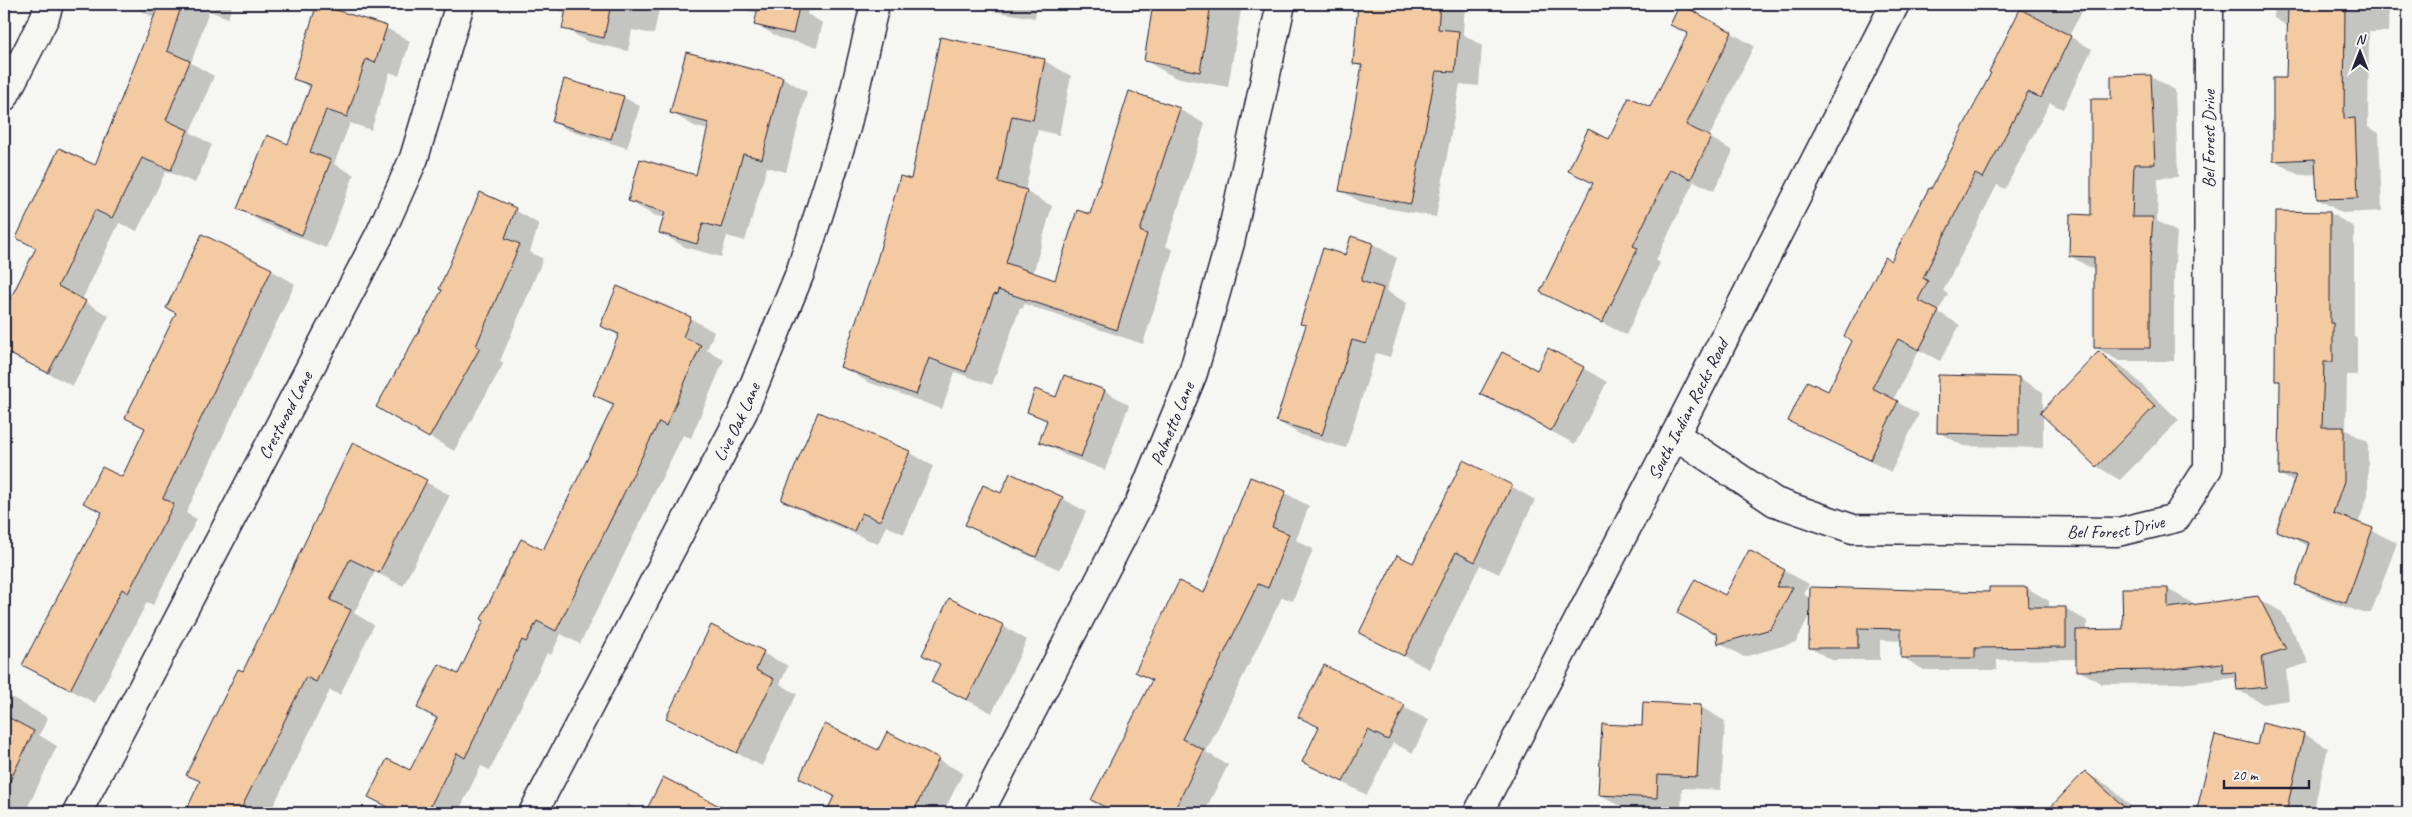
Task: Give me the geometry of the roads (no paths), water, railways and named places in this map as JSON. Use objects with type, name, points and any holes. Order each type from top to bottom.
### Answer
[{"type":"street","points":[[4,97],[45,18],[49,4]]},
{"type":"street","name":"Crestwood Lane","points":[[77,813],[380,234],[414,158],[460,4]]},
{"type":"street","name":"Live Oak Lane","points":[[532,813],[743,412],[800,273],[846,128],[875,4]]},
{"type":"street","name":"Palmetto Lane","points":[[979,813],[1140,502],[1193,373],[1230,243],[1281,4]]},
{"type":"street","name":"South Indian Rocks Road","points":[[1478,813],[1895,4]]},
{"type":"street","name":"Bel Forest Drive","points":[[1675,434],[1775,502],[1852,529],[2118,532],[2176,518],[2208,468],[2208,4]]}]
